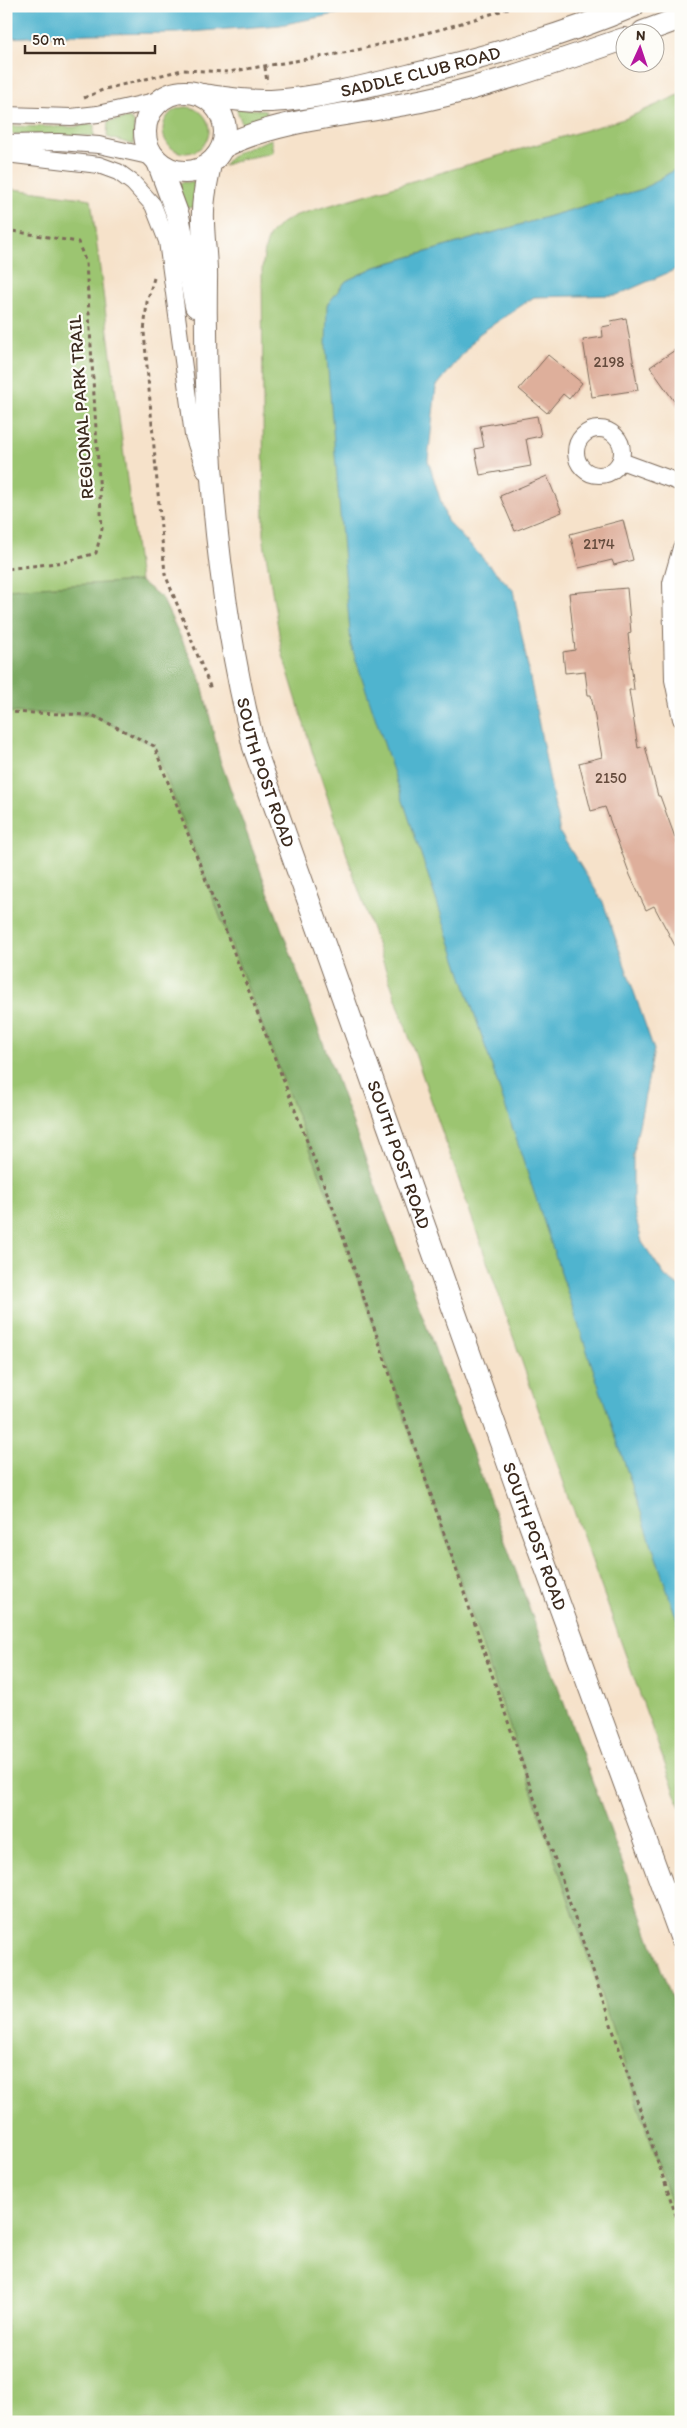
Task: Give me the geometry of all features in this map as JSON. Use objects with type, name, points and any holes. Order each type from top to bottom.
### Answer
[{"type":"street","name":"SADDLE CLUB ROAD","points":[[202,95],[269,101],[316,96],[365,87],[484,57],[607,17],[633,6]]},
{"type":"street","points":[[664,24],[681,18]]},
{"type":"street","name":"SADDLE CLUB ROAD","points":[[216,156],[256,132],[426,100],[524,73],[614,42]]},
{"type":"street","points":[[6,115],[70,118],[98,114],[159,100],[180,92],[202,95],[212,102],[222,118],[226,135],[216,156],[190,172],[167,169],[155,160],[99,145],[59,142],[6,143]]},
{"type":"street","points":[[155,160],[147,146],[144,133],[146,121],[151,110],[159,100]]},
{"type":"street","points":[[6,154],[99,165],[118,172],[133,183],[153,205],[167,241],[193,435],[212,493]]},
{"type":"street","name":"SOUTH POST ROAD","points":[[216,156],[203,213],[207,257],[205,352],[212,493],[239,685],[254,747],[524,1508],[681,1937]]},
{"type":"street","name":"SOUTH POST ROAD","points":[[155,160],[178,216],[186,246],[205,352]]},
{"type":"street","points":[[621,461],[681,483]]},
{"type":"street","points":[[681,548],[671,583],[673,680],[681,718]]},
{"type":"path","points":[[81,100],[105,89],[182,70],[228,72],[349,52],[442,29],[517,6]]},
{"type":"path","name":"REGIONAL PARK TRAIL","points":[[6,230],[78,242],[86,263],[102,529],[96,553],[66,562],[6,569]]},
{"type":"path","points":[[155,274],[147,302],[144,332],[164,574],[211,689]]},
{"type":"path","points":[[6,712],[92,715],[154,746],[336,1216],[681,2230]]},
{"type":"green space","points":[[681,94],[681,166],[643,189],[375,267],[346,281],[327,305],[681,1632],[681,1809],[565,1486],[380,953],[314,757],[282,652],[264,542],[262,270],[265,250],[270,236],[279,225],[297,215],[627,118]]},
{"type":"green space","points":[[186,107],[199,111],[205,117],[209,130],[205,143],[199,149],[186,153],[173,149],[167,143],[163,130],[167,117],[173,111]]},
{"type":"green space","points":[[236,108],[266,110],[267,122],[243,126]]},
{"type":"green space","points":[[129,118],[134,122],[134,145],[107,137],[108,122]]},
{"type":"green space","points":[[94,125],[94,136],[6,134],[6,126],[74,127]]},
{"type":"green space","points":[[271,139],[273,153],[242,159],[222,166],[236,153]]},
{"type":"green space","points":[[184,182],[196,183],[194,207],[185,208],[178,185]]},
{"type":"green space","points":[[6,188],[91,199],[140,581],[6,589]]},
{"type":"green space","points":[[140,581],[162,598],[201,680],[220,760],[681,2024],[681,2230],[336,1216],[154,746],[92,715],[6,712],[6,589]]},
{"type":"green space","points":[[6,712],[92,715],[154,746],[336,1216],[681,2230],[681,2422],[6,2422]]},
{"type":"water","points":[[6,6],[375,6],[280,25],[177,33],[88,34],[6,38]]},
{"type":"water","points":[[681,166],[681,267],[617,295],[534,297],[479,334],[436,387],[428,460],[447,521],[513,590],[560,833],[603,902],[654,1050],[633,1155],[633,1207],[642,1242],[665,1276],[681,1288],[681,1632],[351,645],[326,347],[327,305],[346,281],[375,267],[643,189]]},
{"type":"building","points":[[626,318],[638,390],[592,397],[583,340],[603,337],[602,327],[612,325],[611,321]]},
{"type":"building","points":[[681,346],[681,411],[650,367]]},
{"type":"building","points":[[548,355],[582,383],[569,399],[563,394],[547,413],[519,389]]},
{"type":"building","points":[[537,416],[541,436],[526,439],[531,466],[480,475],[475,449],[484,447],[480,426]]},
{"type":"building","points":[[547,476],[562,512],[515,531],[500,496]]},
{"type":"building","points":[[623,520],[633,560],[614,565],[612,560],[579,568],[570,534]]},
{"type":"building","points":[[627,588],[631,633],[628,634],[634,690],[629,690],[638,748],[645,746],[658,796],[660,796],[681,854],[681,957],[654,906],[646,910],[630,875],[605,807],[591,811],[579,763],[602,757],[591,695],[588,695],[585,671],[565,673],[563,652],[575,650],[569,593]]}]
